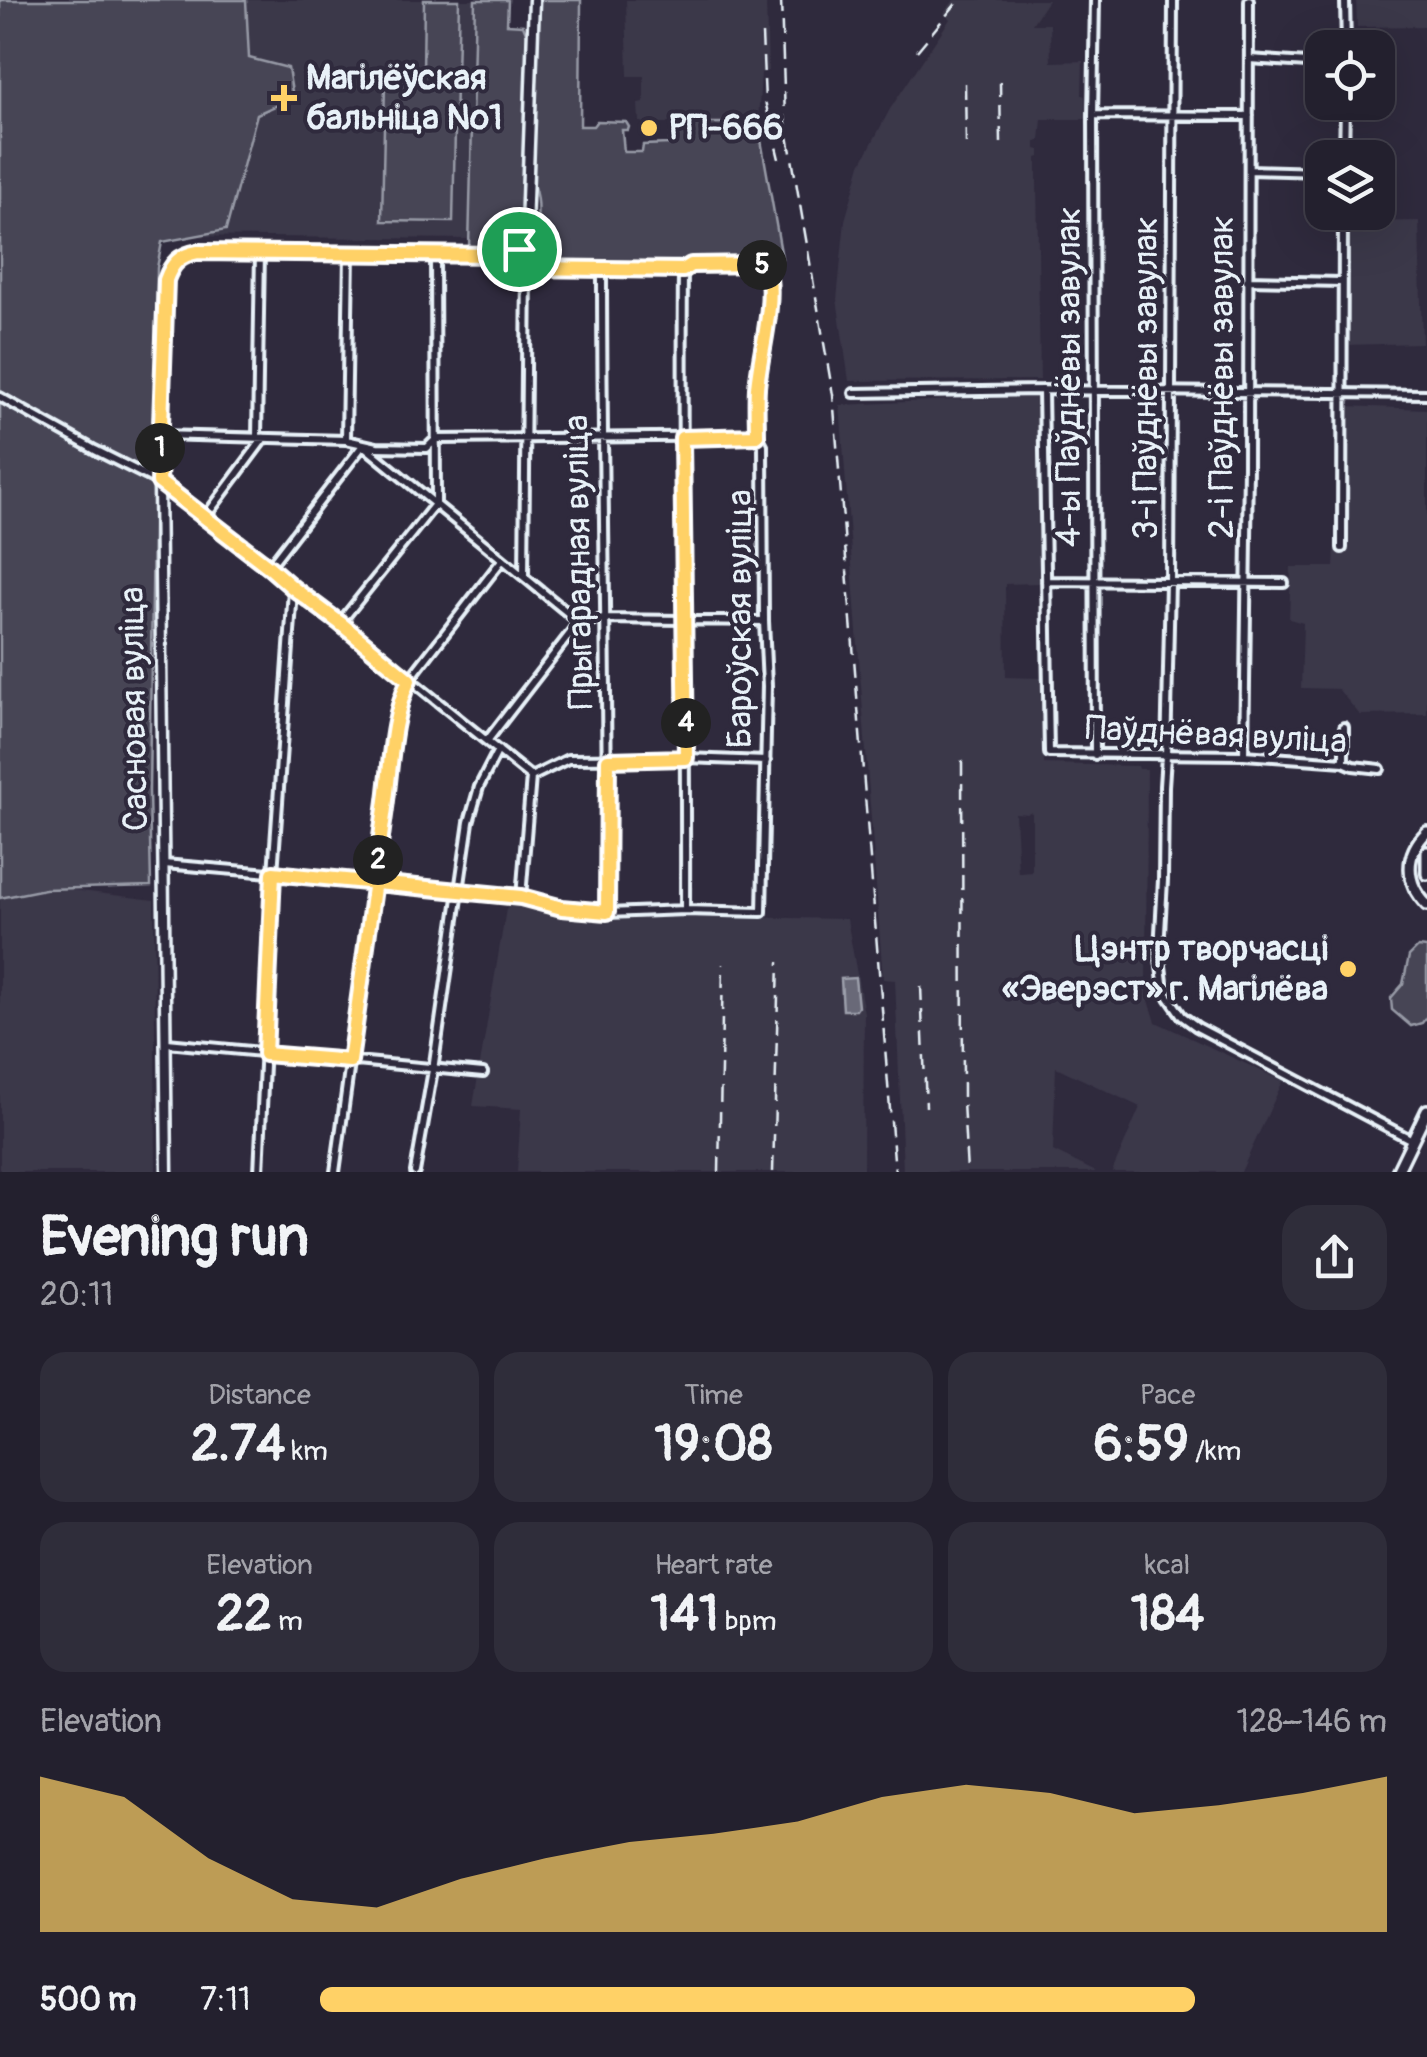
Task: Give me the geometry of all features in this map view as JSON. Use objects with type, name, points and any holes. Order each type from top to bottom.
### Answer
[{"type":"main road","points":[[260,251],[504,255],[519,249],[526,228],[534,0]]},
{"type":"main road","name":"Сасновая вуліца","points":[[167,1172],[159,482],[166,280],[170,269],[186,254],[260,251]]},
{"type":"main road","points":[[1427,832],[1412,852],[1409,864],[1413,888],[1427,904]]},
{"type":"main road","points":[[1427,852],[1427,874]]},
{"type":"main road","points":[[1397,1172],[1427,1110]]},
{"type":"street","name":"4-ы Паўднёвы завулак","points":[[1095,755],[1096,0]]},
{"type":"street","name":"3-і Паўднёвы завулак","points":[[1172,0],[1170,582],[1159,950],[1164,990],[1174,1006],[1197,1027],[1412,1140]]},
{"type":"street","name":"2-і Паўднёвы завулак","points":[[1244,755],[1249,0]]},
{"type":"street","points":[[1345,0],[1346,30]]},
{"type":"street","points":[[1249,59],[1305,63]]},
{"type":"street","points":[[1093,115],[1250,116]]},
{"type":"street","points":[[1249,170],[1305,172]]},
{"type":"street","points":[[1342,548],[1343,230]]},
{"type":"street","points":[[519,249],[526,268],[524,576]]},
{"type":"street","points":[[206,516],[261,438],[260,251]]},
{"type":"street","points":[[346,440],[349,253]]},
{"type":"street","points":[[340,623],[436,503],[436,254]]},
{"type":"street","name":"Бароўская вуліца","points":[[683,270],[691,265],[760,264],[767,267],[769,275],[757,388],[757,436],[763,445],[767,686],[762,912],[685,910]]},
{"type":"street","points":[[164,864],[460,890],[607,912],[685,910],[683,270],[526,268]]},
{"type":"street","name":"Прыгарадная вуліца","points":[[602,270],[607,912]]},
{"type":"street","points":[[1247,280],[1342,282]]},
{"type":"street","points":[[1043,390],[1046,582],[1284,583]]},
{"type":"street","points":[[854,393],[1094,390],[1427,394]]},
{"type":"street","points":[[0,398],[159,482],[531,777]]},
{"type":"street","points":[[160,435],[346,440],[363,445],[427,448],[436,438],[757,436]]},
{"type":"street","points":[[363,445],[579,622]]},
{"type":"street","points":[[269,567],[363,445]]},
{"type":"street","points":[[335,1172],[400,700],[409,680],[502,560]]},
{"type":"street","name":"Паўднёвая вуліца","points":[[1046,582],[1049,753],[1244,755],[1344,762],[1380,769]]},
{"type":"street","points":[[259,1172],[273,873],[293,588]]},
{"type":"street","points":[[487,741],[579,622],[764,620]]},
{"type":"street","points":[[1344,728],[1344,762]]},
{"type":"street","points":[[416,1172],[469,822],[480,786],[498,750]]},
{"type":"street","points":[[531,777],[568,759],[766,761]]},
{"type":"street","points":[[521,897],[531,777]]},
{"type":"street","points":[[166,1043],[484,1074]]},
{"type":"shaded area","points":[[0,0],[246,0],[249,58],[288,68],[293,98],[257,114],[226,230],[162,242],[157,268],[151,886],[45,889],[0,898]]},
{"type":"shaded area","name":"Магілёўская бальніца №1","points":[[101,0],[475,0],[469,239],[88,235]]},
{"type":"shaded area","points":[[424,0],[459,0],[457,74],[423,75]]},
{"type":"shaded area","points":[[475,0],[508,0],[507,24],[523,25],[527,35],[522,229],[513,244],[501,250],[469,248]]},
{"type":"shaded area","points":[[539,0],[581,0],[580,126],[593,126],[597,121],[626,122],[628,130],[622,130],[624,152],[642,152],[643,145],[669,144],[673,123],[758,123],[782,258],[541,265],[530,262],[531,237],[537,235],[537,201],[532,182]]},
{"type":"shaded area","points":[[626,0],[766,0],[768,71],[761,73],[758,123],[656,123],[655,133],[642,134],[638,104],[644,103],[644,76],[628,76]]},
{"type":"shaded area","points":[[954,0],[1048,0],[1032,24],[1050,24],[1051,62],[1083,61],[1086,119],[1042,119],[1040,141],[1036,142],[1036,149],[1040,150],[1040,380],[849,381],[837,299],[845,220],[861,164],[890,109],[950,19],[944,13]]},
{"type":"shaded area","points":[[1356,0],[1427,0],[1427,26],[1357,27]]},
{"type":"shaded area","points":[[385,82],[456,83],[453,222],[382,221]]},
{"type":"shaded area","points":[[1395,221],[1419,221],[1422,343],[1344,345],[1346,230],[1395,230]]},
{"type":"shaded area","points":[[1039,396],[1040,583],[1005,584],[1006,677],[1041,678],[1044,764],[1147,769],[1146,991],[1156,1022],[1283,1081],[1241,1172],[1112,1172],[1140,1107],[1056,1067],[1053,1151],[1096,1172],[903,1172],[895,980],[883,979],[840,405]],"holes":[[[1015,813],[1032,813],[1032,872],[1018,873]]]},
{"type":"shaded area","points":[[1345,406],[1427,409],[1427,714],[1360,715],[1338,689],[1301,688],[1303,623],[1289,619],[1291,567],[1334,567],[1335,548],[1347,547]]},
{"type":"shaded area","points":[[0,881],[154,900],[156,1172],[0,1172]]},
{"type":"shaded area","points":[[514,901],[613,911],[627,918],[633,915],[847,919],[864,1013],[863,1172],[517,1172],[521,1109],[473,1106],[506,909]]},
{"type":"shaded area","points":[[1418,947],[1427,948],[1427,1016],[1422,1023],[1411,1026],[1392,1010],[1391,998],[1403,984],[1409,956]]},
{"type":"water","points":[[855,978],[858,1007],[843,1010],[841,979]]},
{"type":"railway","points":[[781,0],[785,118],[833,395],[895,1172]]},
{"type":"railway","points":[[917,51],[959,0]]},
{"type":"railway","points":[[762,34],[765,101],[779,159]]},
{"type":"railway","points":[[1000,82],[1001,144]]},
{"type":"railway","points":[[965,83],[966,145]]},
{"type":"railway","points":[[962,760],[963,1102],[967,1172]]},
{"type":"railway","points":[[773,1172],[779,962]]},
{"type":"railway","points":[[719,1172],[723,964]]},
{"type":"railway","points":[[921,986],[926,1107]]},
{"type":"place","name":"Магілёўская бальніца №1","points":[[284,98]]},
{"type":"place","name":"РП-666","points":[[649,128]]},
{"type":"place","name":"Цэнтр творчасці «Эверэст» г. Магілёва","points":[[1348,969]]},
{"type":"route","points":[[519,249],[504,255],[198,252],[179,258],[166,280],[159,482],[409,680],[400,700],[388,791],[375,882],[350,1061],[265,1054],[273,873],[375,882],[521,897],[562,908],[607,912],[608,760],[686,758],[682,438],[757,436],[767,267],[760,264],[691,265],[683,270],[526,268],[519,249]]}]
